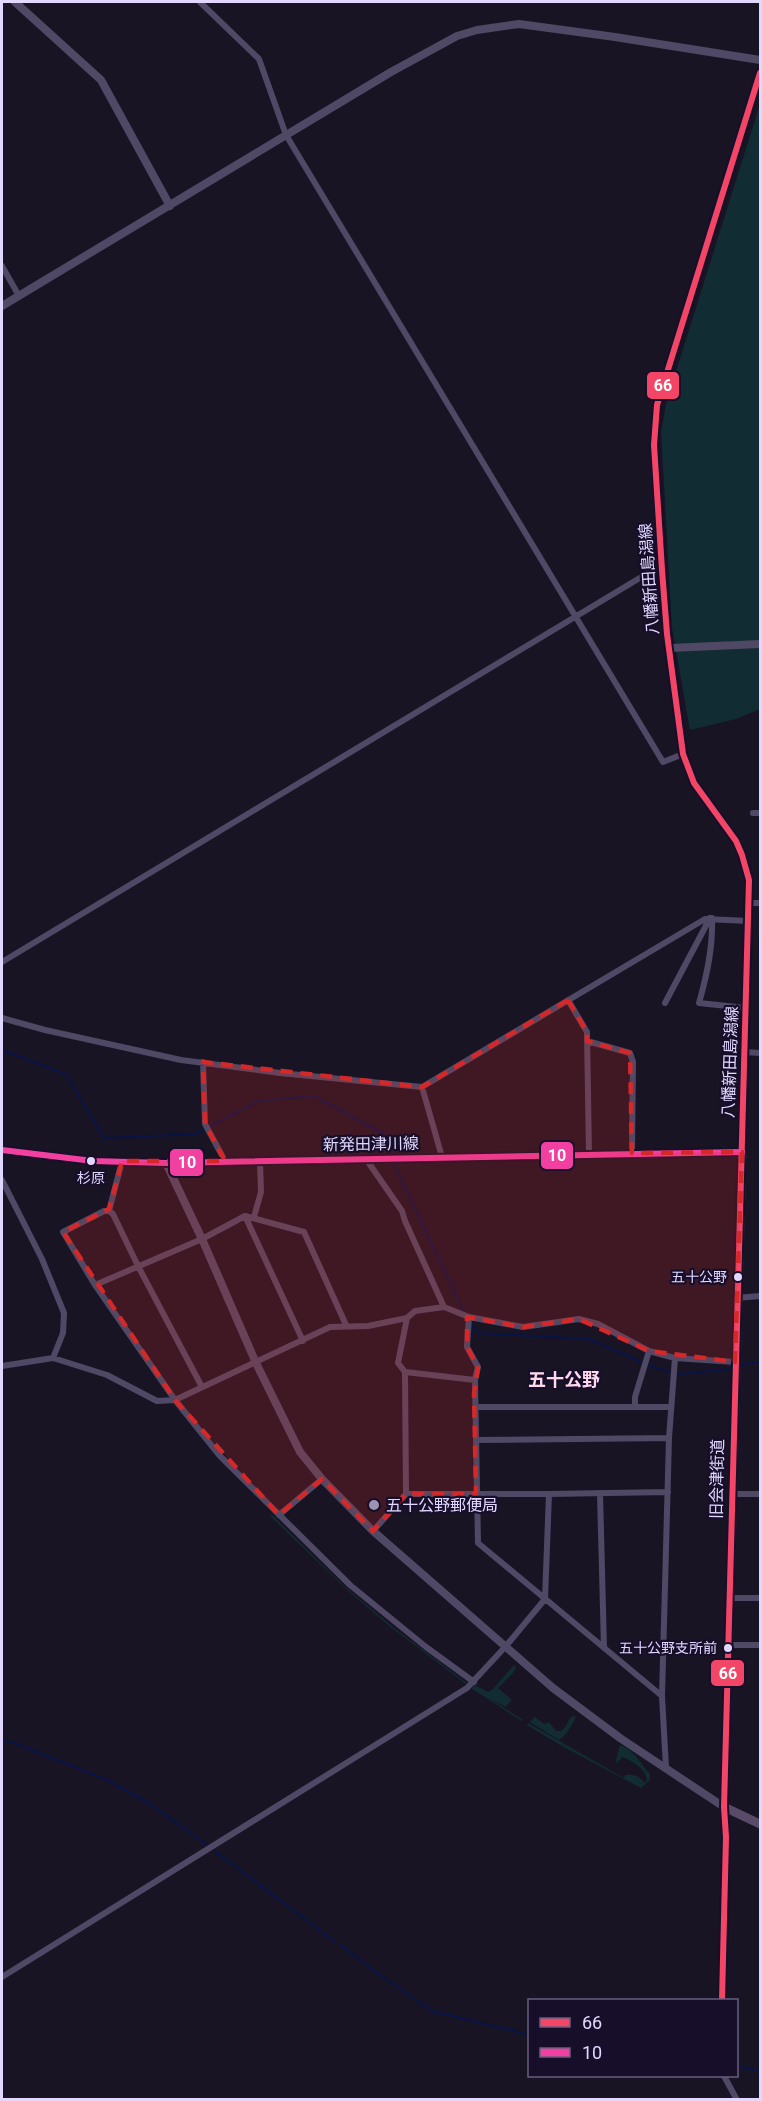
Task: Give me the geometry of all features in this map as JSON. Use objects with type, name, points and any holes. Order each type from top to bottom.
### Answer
[{"type":"main road","name":"八幡新田島潟線","points":[[742,1152],[749,880],[736,841],[694,783],[683,754],[669,648],[654,445],[657,405],[760,73]]},
{"type":"main road","name":"新発田津川線","points":[[2,1150],[64,1159],[166,1163],[742,1152]]},
{"type":"main road","name":"旧会津街道","points":[[724,1807],[742,1152]]},
{"type":"main road","points":[[724,1807],[760,1824]]},
{"type":"street","points":[[15,2],[101,80],[170,206]]},
{"type":"street","points":[[200,2],[259,59],[286,135],[663,762],[683,754]]},
{"type":"street","points":[[2,306],[439,44],[457,36],[499,26],[519,24],[760,60]]},
{"type":"street","points":[[2,266],[19,296]]},
{"type":"street","points":[[2,962],[653,570],[662,570]]},
{"type":"street","points":[[669,648],[760,644]]},
{"type":"street","points":[[753,813],[760,813]]},
{"type":"street","points":[[749,903],[760,903]]},
{"type":"street","points":[[665,1003],[711,918]]},
{"type":"street","points":[[711,918],[713,933],[709,967],[699,1003],[746,1008]]},
{"type":"street","points":[[2,1018],[182,1060],[280,1073],[423,1087],[705,919],[749,921]]},
{"type":"street","points":[[568,1000],[587,1032],[589,1154]]},
{"type":"street","points":[[587,1041],[630,1053],[633,1062],[633,1154]]},
{"type":"street","points":[[745,1052],[760,1053]]},
{"type":"street","points":[[203,1062],[205,1124],[225,1161]]},
{"type":"street","points":[[423,1087],[442,1157]]},
{"type":"street","points":[[366,1159],[402,1211],[444,1307]]},
{"type":"street","points":[[109,1211],[122,1161]]},
{"type":"street","points":[[255,1218],[261,1192],[260,1161]]},
{"type":"street","points":[[166,1163],[256,1363],[300,1452],[322,1479],[373,1531],[553,1688],[620,1737],[724,1807],[726,1837],[722,1999]]},
{"type":"street","points":[[2,1180],[42,1259],[64,1313],[63,1333],[53,1358]]},
{"type":"street","points":[[202,1387],[113,1214],[104,1211],[63,1232],[95,1285],[175,1400],[220,1456],[350,1585],[426,1647],[474,1682]]},
{"type":"street","points":[[245,1216],[303,1341]]},
{"type":"street","points":[[95,1285],[202,1239],[245,1216],[304,1232],[346,1325]]},
{"type":"street","points":[[738,1298],[760,1296]]},
{"type":"street","points":[[2,1366],[53,1358],[107,1375],[157,1401],[175,1400],[330,1327],[368,1326],[407,1318],[415,1311],[444,1307],[469,1317],[523,1327],[579,1319],[598,1324],[649,1351],[675,1358],[735,1362]]},
{"type":"street","points":[[469,1317],[466,1347],[478,1367],[475,1380],[478,1543],[662,1696]]},
{"type":"street","points":[[373,1531],[406,1494],[405,1372],[398,1363],[407,1318]]},
{"type":"street","points":[[635,1407],[635,1396],[649,1351]]},
{"type":"street","points":[[666,1768],[662,1696],[669,1438],[675,1358]]},
{"type":"street","points":[[405,1372],[475,1380]]},
{"type":"street","points":[[475,1407],[671,1407]]},
{"type":"street","points":[[476,1440],[669,1438]]},
{"type":"street","points":[[279,1515],[322,1479]]},
{"type":"street","points":[[406,1494],[668,1492]]},
{"type":"street","points":[[600,1493],[604,1648]]},
{"type":"street","points":[[2,1977],[124,1899],[370,1750],[461,1693],[474,1682],[545,1599],[549,1494]]},
{"type":"street","points":[[732,1494],[760,1494]]},
{"type":"street","points":[[730,1598],[760,1598]]},
{"type":"street","points":[[729,1645],[760,1645]]},
{"type":"street","points":[[725,2077],[737,2100]]},
{"type":"highlighted area","points":[[568,1000],[587,1032],[587,1041],[630,1053],[632,1153],[742,1152],[735,1362],[649,1351],[579,1319],[523,1327],[467,1317],[467,1347],[478,1367],[474,1394],[476,1494],[406,1494],[373,1531],[322,1479],[279,1515],[175,1400],[63,1232],[109,1209],[122,1161],[225,1161],[205,1124],[203,1062],[422,1087]]},
{"type":"green space","points":[[760,104],[760,709],[736,719],[690,730],[672,628],[661,431],[667,400]]},
{"type":"green space","points":[[272,1515],[343,1585],[394,1628],[467,1683],[388,1625],[344,1587],[270,1516]]},
{"type":"green space","points":[[513,1666],[516,1666],[514,1672],[498,1688],[512,1700],[506,1707],[489,1698],[522,1721],[471,1688],[475,1685],[488,1692],[492,1690]]},
{"type":"green space","points":[[573,1716],[576,1717],[571,1727],[559,1740],[530,1722],[535,1717],[544,1724],[549,1722],[556,1731],[560,1731]]},
{"type":"green space","points":[[528,1723],[624,1778],[625,1775],[634,1775],[645,1783],[647,1780],[644,1772],[634,1763],[623,1757],[615,1764],[620,1745],[637,1758],[650,1774],[650,1780],[641,1788],[562,1746],[527,1725]]},
{"type":"waterway","points":[[2,1050],[66,1074],[104,1138],[195,1134],[258,1101],[314,1096],[383,1133],[392,1156]]},
{"type":"waterway","points":[[393,1162],[465,1314]]},
{"type":"waterway","points":[[471,1324],[478,1333],[589,1339],[653,1367],[680,1374],[732,1369]]},
{"type":"waterway","points":[[740,1366],[753,1362],[760,1363]]},
{"type":"waterway","points":[[2,1740],[15,1743],[107,1780],[149,1803],[207,1845]]},
{"type":"waterway","points":[[215,1851],[334,1941]]},
{"type":"waterway","points":[[341,1945],[432,2011],[528,2035]]},
{"type":"waterway","points":[[738,2066],[760,2071]]},
{"type":"transit line","name":"66","points":[[722,1999],[726,1837],[724,1807],[749,880],[736,841],[694,783],[683,754],[667,634],[654,445],[657,405],[760,73]]},
{"type":"transit line","name":"10","points":[[2,1150],[93,1161],[166,1163],[742,1152]]},
{"type":"place","name":"杉原","points":[[91,1161]]},
{"type":"place","name":"五十公野","points":[[738,1277]]},
{"type":"place","name":"五十公野郵便局","points":[[374,1505]]},
{"type":"place","name":"五十公野支所前","points":[[728,1648]]},
{"type":"district","name":"五十公野","points":[[564,1379]]}]
